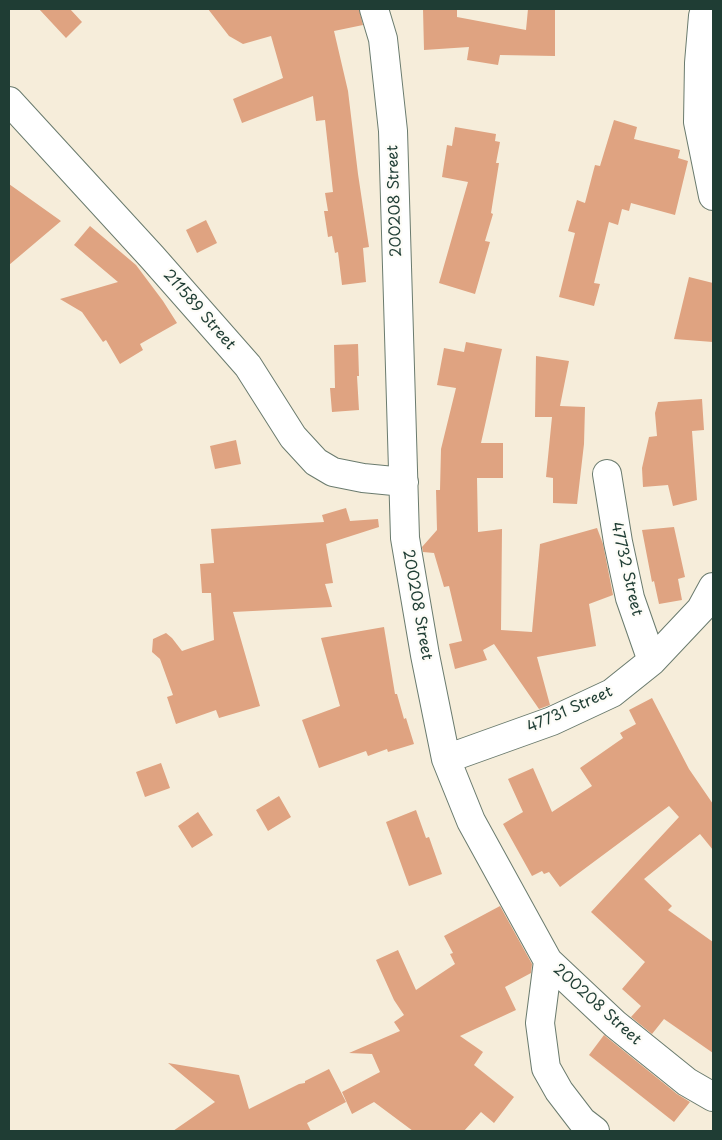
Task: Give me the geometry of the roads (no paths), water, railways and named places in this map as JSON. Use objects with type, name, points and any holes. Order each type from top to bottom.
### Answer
[{"type":"street","name":"200208 Street","points":[[374,9],[383,39],[393,131],[405,538],[425,655],[446,758],[471,821],[548,961],[615,1024],[687,1082],[713,1097]]},
{"type":"street","points":[[705,9],[698,63],[698,122],[713,196]]},
{"type":"street","name":"211589 Street","points":[[9,102],[152,257],[248,366],[293,437],[316,462],[333,472],[363,478],[404,482]]},
{"type":"street","name":"47732 Street","points":[[607,474],[618,542],[630,598],[652,661]]},
{"type":"street","name":"47731 Street","points":[[446,758],[552,721],[612,693],[652,661],[701,610],[713,587]]},
{"type":"street","points":[[548,961],[540,1023],[546,1068],[559,1091],[582,1121],[595,1131]]}]
